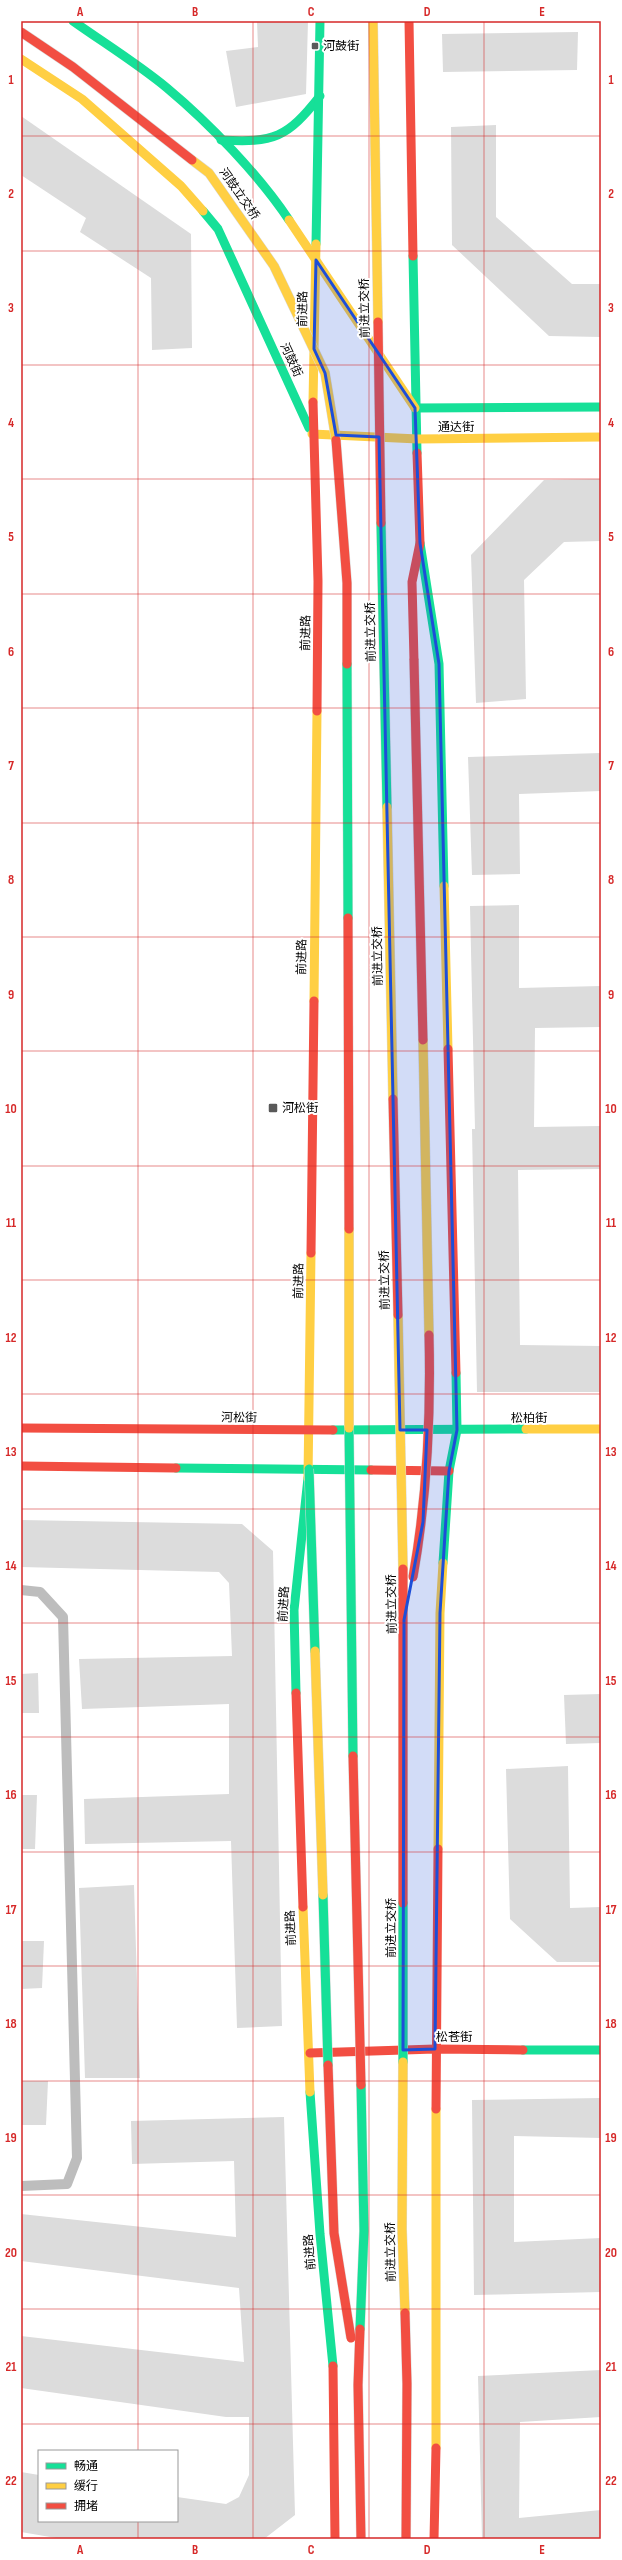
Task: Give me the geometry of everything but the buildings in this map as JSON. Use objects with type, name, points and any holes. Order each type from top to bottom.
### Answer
[{"type":"main road","points":[[72,21],[167,88],[221,140],[279,205],[415,408]]},
{"type":"main road","name":"前进路","points":[[320,21],[320,96],[312,434],[318,581],[310,1430],[309,1468],[294,1610],[307,2053],[320,2234],[335,2386],[335,2539]]},
{"type":"main road","name":"前进立交桥","points":[[373,21],[382,574],[404,1620],[402,2229],[406,2384],[406,2539]]},
{"type":"main road","points":[[409,21],[415,408],[418,439],[420,543],[439,664],[457,1430],[449,1471],[440,1613],[435,2049],[437,2384],[434,2539]]},
{"type":"main road","name":"河鼓立交桥","points":[[21,32],[73,67],[209,172],[274,266],[325,373]]},
{"type":"main road","name":"河鼓街","points":[[21,59],[82,99],[181,186],[218,229],[312,434]]},
{"type":"main road","points":[[221,140],[243,142],[266,140],[284,135],[299,124],[320,96]]},
{"type":"main road","name":"前进立交桥","points":[[325,373],[339,455],[347,582],[350,1603],[364,2231],[358,2385],[361,2539]]},
{"type":"main road","name":"通达街","points":[[415,408],[601,407]]},
{"type":"main road","name":"通达街","points":[[312,434],[418,439],[601,438]]},
{"type":"main road","points":[[404,1620],[423,1522],[430,1371],[412,582],[420,543]]},
{"type":"main road","name":"河松街","points":[[21,1428],[457,1430]]},
{"type":"main road","name":"松柏街","points":[[457,1430],[601,1429]]},
{"type":"main road","points":[[21,1466],[309,1468],[449,1471]]},
{"type":"main road","points":[[309,1468],[334,2233],[358,2385]]},
{"type":"main road","name":"松苍街","points":[[307,2053],[435,2049],[601,2050]]},
{"type":"lane","points":[[21,1590],[40,1592],[63,1617],[77,2158],[67,2184],[21,2186]]},
{"type":"highlighted area","points":[[316,260],[415,408],[420,543],[439,664],[457,1430],[449,1471],[440,1613],[435,2049],[403,2050],[404,1620],[423,1522],[427,1430],[400,1430],[379,437],[336,435],[325,373],[314,349]]},
{"type":"traffic: fast","points":[[73,21],[156,79],[200,117],[263,185],[289,220]]},
{"type":"traffic: fast","points":[[316,244],[320,21]]},
{"type":"traffic: fast","points":[[221,140],[254,140],[278,135],[298,121],[320,96]]},
{"type":"traffic: fast","points":[[203,211],[218,229],[309,428]]},
{"type":"traffic: fast","points":[[413,256],[417,453]]},
{"type":"traffic: fast","points":[[415,408],[601,407]]},
{"type":"traffic: fast","points":[[381,523],[387,807]]},
{"type":"traffic: fast","points":[[420,543],[439,664],[444,886]]},
{"type":"traffic: fast","points":[[347,664],[348,918]]},
{"type":"traffic: fast","points":[[443,1563],[449,1471],[457,1430],[456,1373]]},
{"type":"traffic: fast","points":[[349,1428],[353,1756]]},
{"type":"traffic: fast","points":[[333,1430],[526,1429]]},
{"type":"traffic: fast","points":[[176,1468],[371,1470]]},
{"type":"traffic: fast","points":[[309,1469],[315,1651]]},
{"type":"traffic: fast","points":[[296,1693],[294,1610],[308,1478]]},
{"type":"traffic: fast","points":[[323,1895],[328,2065]]},
{"type":"traffic: fast","points":[[403,1903],[403,2062]]},
{"type":"traffic: fast","points":[[523,2050],[601,2050]]},
{"type":"traffic: fast","points":[[360,2329],[364,2231],[361,2085]]},
{"type":"traffic: fast","points":[[310,2092],[320,2234],[333,2366]]},
{"type":"traffic: slow","points":[[373,21],[378,322]]},
{"type":"traffic: slow","points":[[21,59],[82,99],[181,186],[203,211]]},
{"type":"traffic: slow","points":[[192,160],[209,173],[274,266],[325,373],[336,440]]},
{"type":"traffic: slow","points":[[289,220],[415,408]]},
{"type":"traffic: slow","points":[[313,402],[316,244]]},
{"type":"traffic: slow","points":[[312,434],[418,439],[601,437]]},
{"type":"traffic: slow","points":[[314,1001],[317,711]]},
{"type":"traffic: slow","points":[[387,807],[393,1099]]},
{"type":"traffic: slow","points":[[444,886],[448,1049]]},
{"type":"traffic: slow","points":[[423,1040],[429,1335]]},
{"type":"traffic: slow","points":[[349,1229],[349,1428]]},
{"type":"traffic: slow","points":[[308,1478],[311,1253]]},
{"type":"traffic: slow","points":[[398,1315],[403,1569]]},
{"type":"traffic: slow","points":[[526,1429],[601,1429]]},
{"type":"traffic: slow","points":[[438,1849],[440,1613],[443,1563]]},
{"type":"traffic: slow","points":[[315,1651],[323,1895]]},
{"type":"traffic: slow","points":[[303,1907],[310,2092]]},
{"type":"traffic: slow","points":[[403,2062],[402,2229],[405,2313]]},
{"type":"traffic: slow","points":[[436,2109],[436,2448]]},
{"type":"traffic: jam","points":[[409,21],[413,256]]},
{"type":"traffic: jam","points":[[21,32],[73,67],[192,160]]},
{"type":"traffic: jam","points":[[378,322],[381,523]]},
{"type":"traffic: jam","points":[[313,402],[318,581],[317,711]]},
{"type":"traffic: jam","points":[[336,440],[347,583],[347,664]]},
{"type":"traffic: jam","points":[[414,660],[412,582],[420,543],[417,453]]},
{"type":"traffic: jam","points":[[414,660],[423,1040]]},
{"type":"traffic: jam","points":[[348,918],[349,1229]]},
{"type":"traffic: jam","points":[[311,1253],[314,1001]]},
{"type":"traffic: jam","points":[[448,1049],[456,1373]]},
{"type":"traffic: jam","points":[[393,1099],[398,1315]]},
{"type":"traffic: jam","points":[[413,1577],[422,1517],[427,1457],[429,1426],[429,1335]]},
{"type":"traffic: jam","points":[[21,1428],[333,1430]]},
{"type":"traffic: jam","points":[[21,1466],[176,1468]]},
{"type":"traffic: jam","points":[[371,1470],[449,1471]]},
{"type":"traffic: jam","points":[[403,1569],[403,1903]]},
{"type":"traffic: jam","points":[[296,1693],[303,1907]]},
{"type":"traffic: jam","points":[[353,1756],[361,2085]]},
{"type":"traffic: jam","points":[[436,2109],[438,1849]]},
{"type":"traffic: jam","points":[[310,2053],[435,2049],[523,2050]]},
{"type":"traffic: jam","points":[[328,2065],[334,2233],[351,2338]]},
{"type":"traffic: jam","points":[[405,2313],[407,2384],[406,2539]]},
{"type":"traffic: jam","points":[[360,2329],[358,2385],[361,2539]]},
{"type":"traffic: jam","points":[[333,2366],[335,2539]]},
{"type":"traffic: jam","points":[[434,2539],[436,2448]]},
{"type":"place","name":"河鼓街","points":[[315,46]]},
{"type":"place","name":"河松街","points":[[273,1108]]}]
